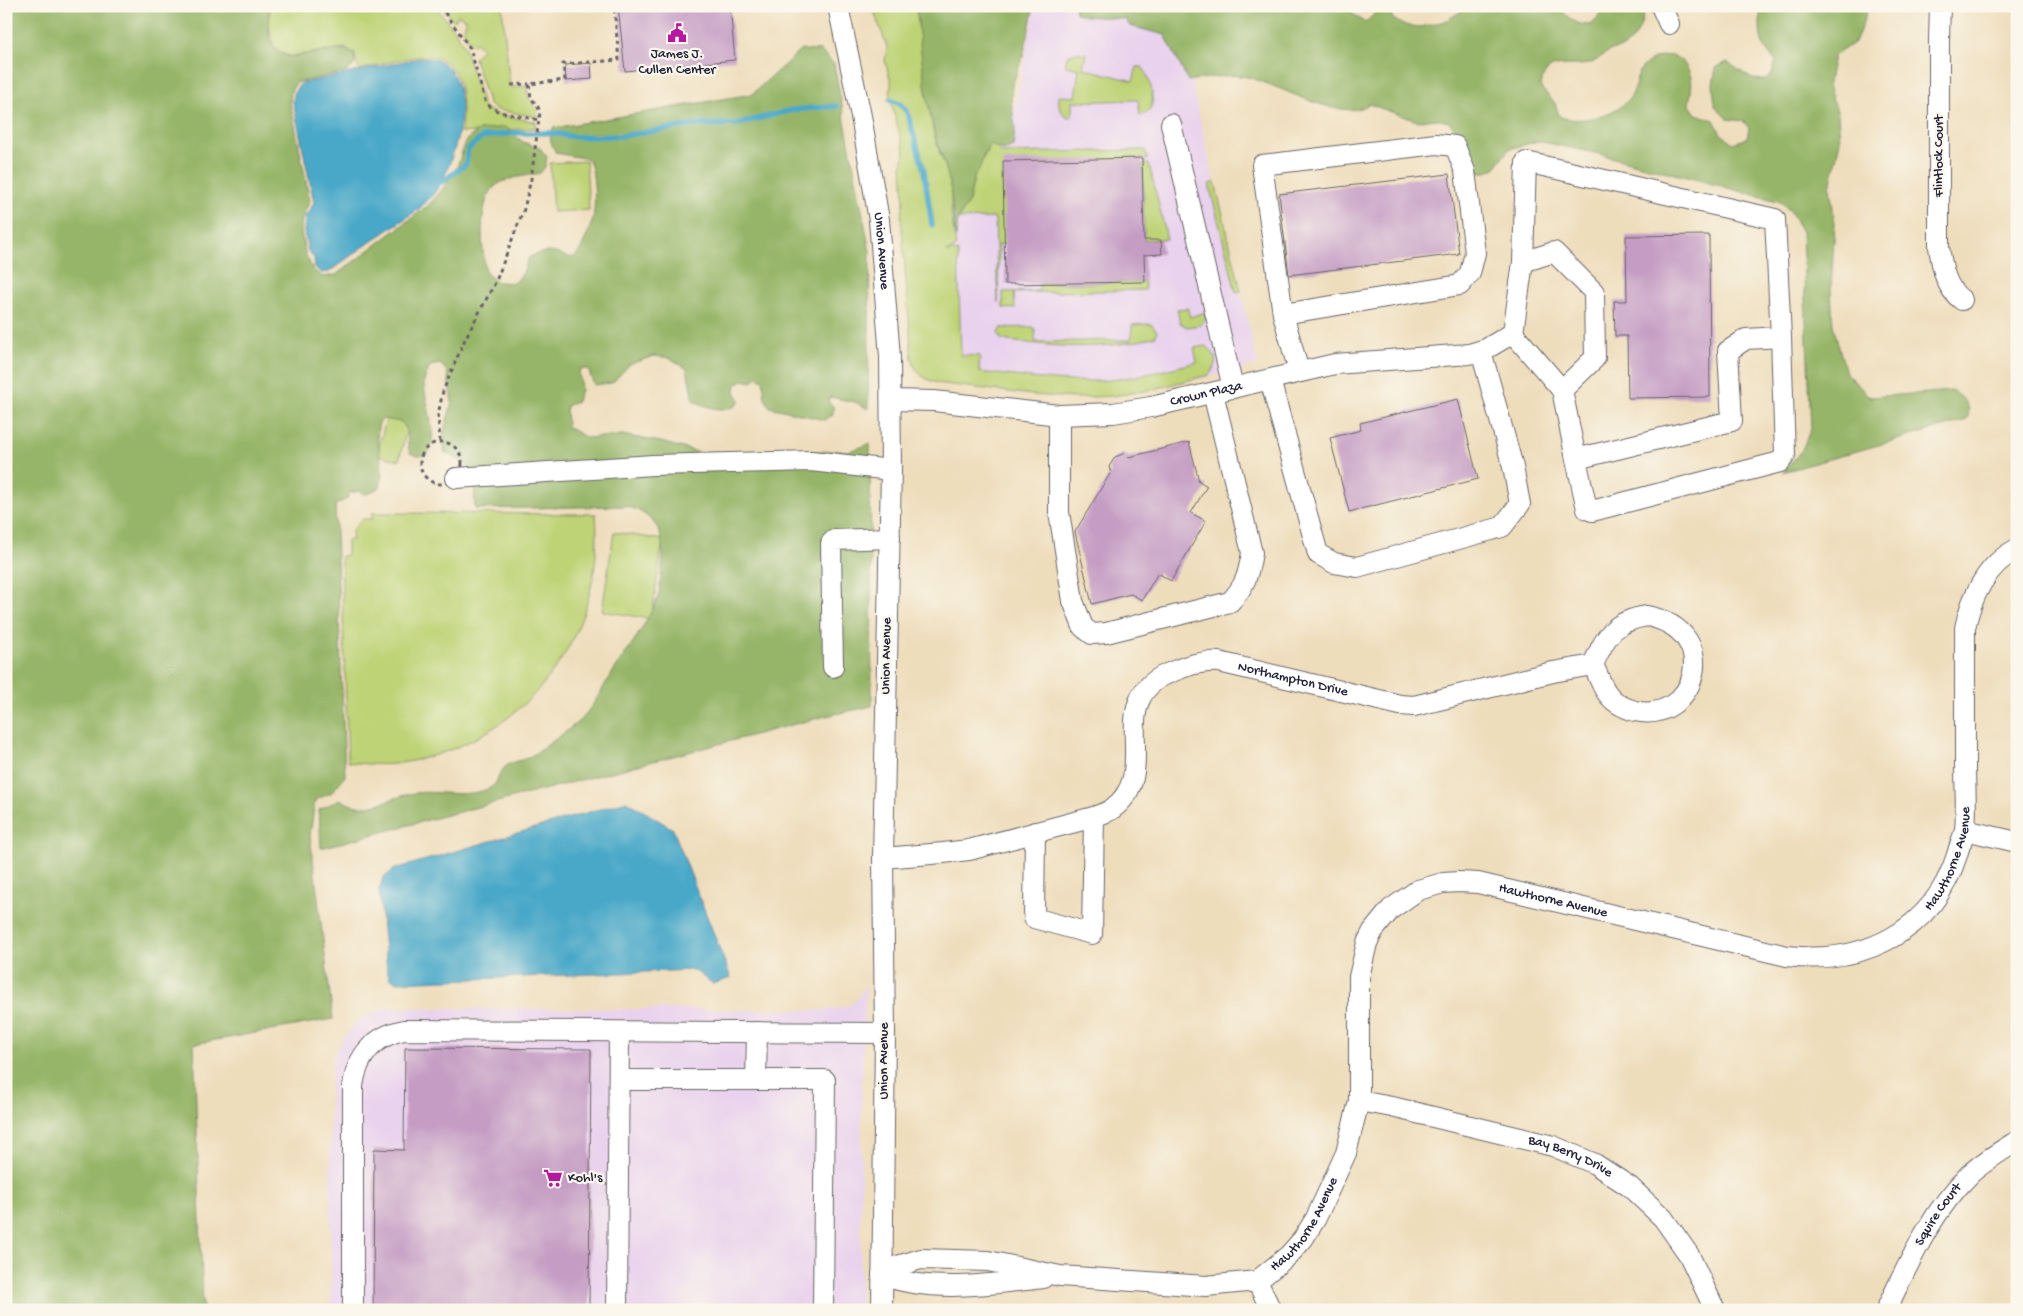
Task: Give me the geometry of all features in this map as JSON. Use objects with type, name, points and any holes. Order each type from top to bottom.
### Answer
[{"type":"street","name":"Union Avenue","points":[[838,6],[861,116],[879,220],[888,318],[891,400],[883,858],[885,1032],[882,1310]]},
{"type":"street","name":"Flintlock Court","points":[[1940,6],[1938,39],[1940,247],[1946,280],[1962,300]]},
{"type":"street","points":[[1171,124],[1233,388]]},
{"type":"street","points":[[1283,314],[1460,285],[1470,273],[1475,253],[1465,171],[1454,146],[1436,144],[1262,165],[1283,314],[1300,372]]},
{"type":"street","points":[[1526,162],[1775,218],[1785,455],[1780,462],[1592,511],[1587,509],[1562,390],[1514,333],[1524,262],[1526,162]]},
{"type":"street","points":[[1524,262],[1554,252],[1594,292],[1595,358],[1562,390]]},
{"type":"street","name":"Crown Plaza","points":[[891,400],[934,401],[1059,415],[1113,413],[1151,407],[1344,363],[1448,357],[1481,351],[1514,333]]},
{"type":"street","points":[[1576,459],[1732,421],[1728,351],[1746,339],[1781,337]]},
{"type":"street","points":[[1270,380],[1318,554],[1334,564],[1357,567],[1502,527],[1520,504],[1513,467],[1481,351]]},
{"type":"street","points":[[1059,415],[1059,512],[1073,601],[1083,627],[1092,634],[1106,633],[1230,602],[1242,590],[1252,553],[1213,393]]},
{"type":"street","points":[[456,478],[653,465],[811,461],[891,470]]},
{"type":"street","points":[[833,667],[831,543],[834,540],[890,538]]},
{"type":"street","name":"Hawthorne Avenue","points":[[882,1275],[897,1266],[921,1259],[988,1261],[1060,1276],[1206,1286],[1257,1281],[1289,1255],[1303,1239],[1316,1218],[1346,1153],[1359,1101],[1361,965],[1367,943],[1378,923],[1391,909],[1418,890],[1443,883],[1478,883],[1787,956],[1809,959],[1835,958],[1860,952],[1884,942],[1906,929],[1925,912],[1943,888],[1952,871],[1964,830],[1965,628],[1972,600],[1992,568],[2017,549]]},
{"type":"street","points":[[1647,616],[1663,619],[1677,628],[1687,639],[1694,661],[1694,670],[1689,686],[1684,694],[1672,705],[1657,711],[1641,712],[1626,709],[1607,693],[1594,665],[1606,638],[1617,626],[1632,619],[1647,616]]},
{"type":"street","name":"Northampton Drive","points":[[883,858],[943,854],[969,850],[1094,817],[1110,810],[1122,800],[1130,787],[1135,772],[1135,714],[1139,699],[1147,686],[1159,676],[1185,667],[1219,662],[1400,705],[1414,706],[1553,672],[1594,665]]},
{"type":"street","points":[[1035,832],[1034,918],[1092,934],[1094,817]]},
{"type":"street","points":[[1964,830],[2017,842]]},
{"type":"street","points":[[353,1310],[353,1086],[357,1066],[374,1042],[392,1032],[404,1030],[885,1032]]},
{"type":"street","points":[[617,1310],[619,1032]]},
{"type":"street","points":[[756,1080],[757,1032]]},
{"type":"street","points":[[619,1080],[826,1080],[823,1310]]},
{"type":"street","name":"Bay Berry Drive","points":[[1359,1101],[1392,1107],[1554,1146],[1595,1164],[1630,1187],[1663,1218],[1689,1254],[1715,1310]]},
{"type":"street","name":"Squire Court","points":[[1886,1310],[1922,1238],[1948,1197],[1971,1173],[1989,1158],[2017,1141]]},
{"type":"street","points":[[1257,1281],[1271,1310]]},
{"type":"path","points":[[440,6],[470,48],[486,104],[498,112],[539,121]]},
{"type":"path","points":[[511,86],[565,80],[563,64],[619,60],[614,6]]},
{"type":"path","points":[[440,442],[438,416],[443,391],[453,365],[496,281],[524,209],[531,179],[540,110],[531,98],[529,84]]},
{"type":"path","points":[[440,442],[453,446],[461,458],[462,465],[456,478],[445,484],[438,485],[425,478],[421,473],[420,459],[422,453],[432,444],[440,442]]},
{"type":"shaded area","points":[[1035,6],[1066,6],[1180,34],[1258,365],[1150,390],[1113,396],[1075,398],[955,385],[951,213],[997,211],[994,112],[1014,112]]},
{"type":"shaded area","points":[[866,985],[862,1080],[860,1310],[331,1310],[330,1086],[333,1058],[344,1036],[361,1019],[386,1008],[829,1010],[849,1006],[858,998]]},
{"type":"green space","points":[[6,6],[269,6],[268,22],[270,37],[276,50],[282,54],[290,57],[344,49],[354,54],[355,64],[346,72],[296,83],[291,91],[290,102],[310,201],[302,217],[301,232],[306,256],[314,271],[323,277],[336,275],[429,205],[442,190],[457,167],[466,140],[479,130],[505,127],[523,142],[540,148],[547,157],[545,167],[540,173],[508,180],[498,184],[491,191],[486,201],[482,226],[486,273],[497,282],[515,283],[523,273],[529,257],[547,252],[575,257],[586,239],[593,218],[595,196],[592,171],[588,159],[556,153],[551,140],[553,128],[752,94],[801,50],[821,51],[834,64],[870,252],[868,409],[855,402],[830,397],[828,401],[833,406],[833,415],[824,420],[770,407],[765,399],[763,380],[756,377],[752,382],[743,380],[736,384],[735,392],[740,400],[736,406],[725,409],[709,407],[693,400],[687,369],[670,358],[654,356],[630,364],[612,383],[594,385],[588,369],[579,369],[581,390],[577,401],[566,406],[567,427],[587,438],[622,435],[661,442],[701,453],[849,451],[870,444],[872,706],[826,716],[321,848],[319,810],[340,799],[350,804],[368,806],[415,793],[462,794],[481,791],[493,786],[507,765],[529,757],[564,733],[581,719],[593,703],[643,627],[654,607],[660,589],[662,541],[655,524],[639,511],[627,506],[475,509],[474,473],[466,464],[445,453],[443,435],[452,403],[447,371],[440,364],[430,366],[424,382],[432,431],[432,443],[429,452],[422,456],[410,453],[407,433],[402,422],[383,419],[380,421],[378,435],[382,479],[380,487],[370,493],[363,494],[360,491],[349,493],[347,499],[335,505],[345,776],[331,793],[315,800],[310,836],[333,1019],[194,1044],[203,1310],[6,1310]]},
{"type":"green space","points":[[270,6],[435,6],[456,32],[464,46],[484,108],[497,114],[536,122],[535,128],[461,133],[462,101],[457,78],[452,69],[434,57],[408,58],[359,70],[354,53],[345,48],[291,56],[281,53],[273,45],[271,39]]},
{"type":"green space","points":[[441,6],[502,6],[510,87],[526,86],[529,98],[537,108],[537,117],[498,110],[489,105],[474,58],[482,49],[476,42],[472,45],[466,36],[464,27],[467,20],[458,15],[453,20]]},
{"type":"green space","points":[[872,6],[916,6],[933,130],[948,173],[951,192],[951,213],[956,246],[954,249],[946,252],[958,251],[961,355],[980,356],[979,372],[1054,380],[1098,381],[1136,376],[1197,362],[1194,348],[1205,346],[1212,352],[1215,359],[1214,367],[1209,375],[1150,390],[1113,396],[1075,398],[1033,395],[937,383],[918,372],[912,359],[901,216],[904,203],[902,164],[905,152],[890,100],[891,82],[885,61],[887,47]]},
{"type":"green space","points":[[916,6],[1034,6],[1023,57],[1012,85],[1011,100],[1015,128],[1013,146],[1002,150],[991,144],[984,154],[980,167],[974,177],[969,201],[958,219],[956,237],[950,184],[935,138],[928,101]]},
{"type":"green space","points":[[1075,6],[1343,6],[1365,23],[1379,9],[1388,7],[1393,19],[1403,25],[1421,27],[1445,21],[1465,9],[1465,6],[1560,6],[1569,18],[1584,25],[1589,25],[1593,23],[1606,6],[1640,6],[1644,12],[1640,26],[1636,35],[1626,46],[1610,51],[1591,63],[1557,66],[1546,72],[1541,88],[1555,103],[1559,116],[1567,119],[1588,119],[1620,107],[1633,93],[1642,68],[1652,60],[1666,55],[1679,59],[1688,70],[1692,81],[1689,104],[1696,114],[1714,120],[1721,134],[1733,143],[1747,138],[1749,128],[1743,121],[1727,119],[1715,106],[1713,84],[1716,68],[1727,62],[1752,79],[1765,80],[1772,73],[1776,61],[1762,42],[1760,6],[1869,6],[1856,41],[1834,56],[1828,86],[1838,114],[1840,141],[1830,187],[1835,223],[1831,288],[1833,325],[1846,373],[1870,397],[1953,391],[1968,406],[1967,420],[1783,472],[1802,450],[1811,428],[1802,232],[1791,212],[1781,202],[1595,153],[1538,141],[1509,149],[1494,169],[1487,172],[1479,172],[1471,162],[1461,135],[1449,122],[1436,119],[1417,121],[1369,104],[1357,109],[1325,106],[1242,76],[1223,76],[1188,81],[1165,35],[1130,26],[1125,19],[1086,16],[1076,13]]},
{"type":"green space","points":[[1075,52],[1086,54],[1083,68],[1133,81],[1137,67],[1142,67],[1151,86],[1152,94],[1152,102],[1146,113],[1140,115],[1138,100],[1072,102],[1072,116],[1068,117],[1065,115],[1060,108],[1059,96],[1075,97],[1079,69],[1065,65],[1067,56]]},
{"type":"green space","points":[[991,143],[1002,153],[1145,150],[1148,160],[1142,158],[1005,244],[999,245],[998,303],[995,218],[958,219],[969,201],[974,177]]},
{"type":"green space","points":[[586,161],[589,210],[553,212],[550,163]]},
{"type":"green space","points":[[1143,164],[1149,164],[1167,239],[1144,240]]},
{"type":"green space","points":[[1215,182],[1241,291],[1236,292],[1209,184]]},
{"type":"green space","points":[[1145,282],[1145,290],[1014,293],[1015,309],[1003,308],[1003,292],[1039,291],[1039,284]]},
{"type":"green space","points":[[1188,308],[1190,317],[1203,313],[1206,315],[1201,325],[1187,327],[1180,323],[1177,309]]},
{"type":"green space","points":[[1151,324],[1157,331],[1156,336],[1125,343],[1093,346],[1060,346],[1011,341],[1001,339],[998,333],[1001,328],[1033,327],[1035,329],[1035,342],[1131,340],[1132,325]]},
{"type":"green space","points":[[387,415],[409,420],[399,460],[377,455]]},
{"type":"green space","points":[[372,513],[596,514],[596,559],[587,602],[571,642],[549,677],[520,708],[485,733],[445,752],[395,764],[348,762],[341,556],[347,555],[347,540],[353,540],[352,530],[363,519],[372,519]]},
{"type":"green space","points":[[614,532],[663,540],[651,619],[602,611]]},
{"type":"water","points":[[420,58],[434,59],[445,65],[456,80],[460,94],[461,117],[459,132],[449,165],[439,187],[416,211],[329,272],[321,273],[315,268],[314,258],[308,251],[304,232],[305,216],[314,202],[293,102],[295,91],[303,83]]},
{"type":"water","points":[[627,801],[673,829],[731,978],[713,984],[694,970],[398,982],[390,978],[387,970],[379,890],[383,878],[395,869]]},
{"type":"building","name":"James J. Cullen Center","points":[[618,6],[730,6],[735,60],[625,71]]},
{"type":"building","points":[[591,63],[592,79],[566,81],[565,65]]},
{"type":"building","points":[[1142,158],[1144,240],[1161,240],[1162,254],[1144,255],[1145,282],[1005,284],[1003,161]]},
{"type":"building","points":[[1449,174],[1459,254],[1289,275],[1279,194]]},
{"type":"building","points":[[1709,235],[1710,397],[1628,398],[1627,336],[1615,336],[1614,301],[1627,301],[1626,236]]},
{"type":"building","points":[[1458,399],[1478,479],[1349,512],[1330,438],[1361,430],[1360,423]]},
{"type":"building","points":[[1189,442],[1199,481],[1207,486],[1191,513],[1206,521],[1171,581],[1158,573],[1142,600],[1131,594],[1092,604],[1075,532],[1111,472],[1109,467],[1115,457],[1125,453],[1129,457]]},
{"type":"building","points":[[405,1048],[591,1049],[589,1310],[373,1310],[374,1149],[404,1150]]},
{"type":"waterway","points":[[890,100],[900,104],[907,112],[924,171],[932,225]]},
{"type":"waterway","points":[[442,182],[466,164],[468,149],[482,137],[514,133],[552,133],[575,137],[621,136],[694,125],[738,124],[792,110],[837,106]]},
{"type":"place","name":"James J. Cullen Center","points":[[677,33]]},
{"type":"place","name":"Kohl's","points":[[553,1178]]}]
